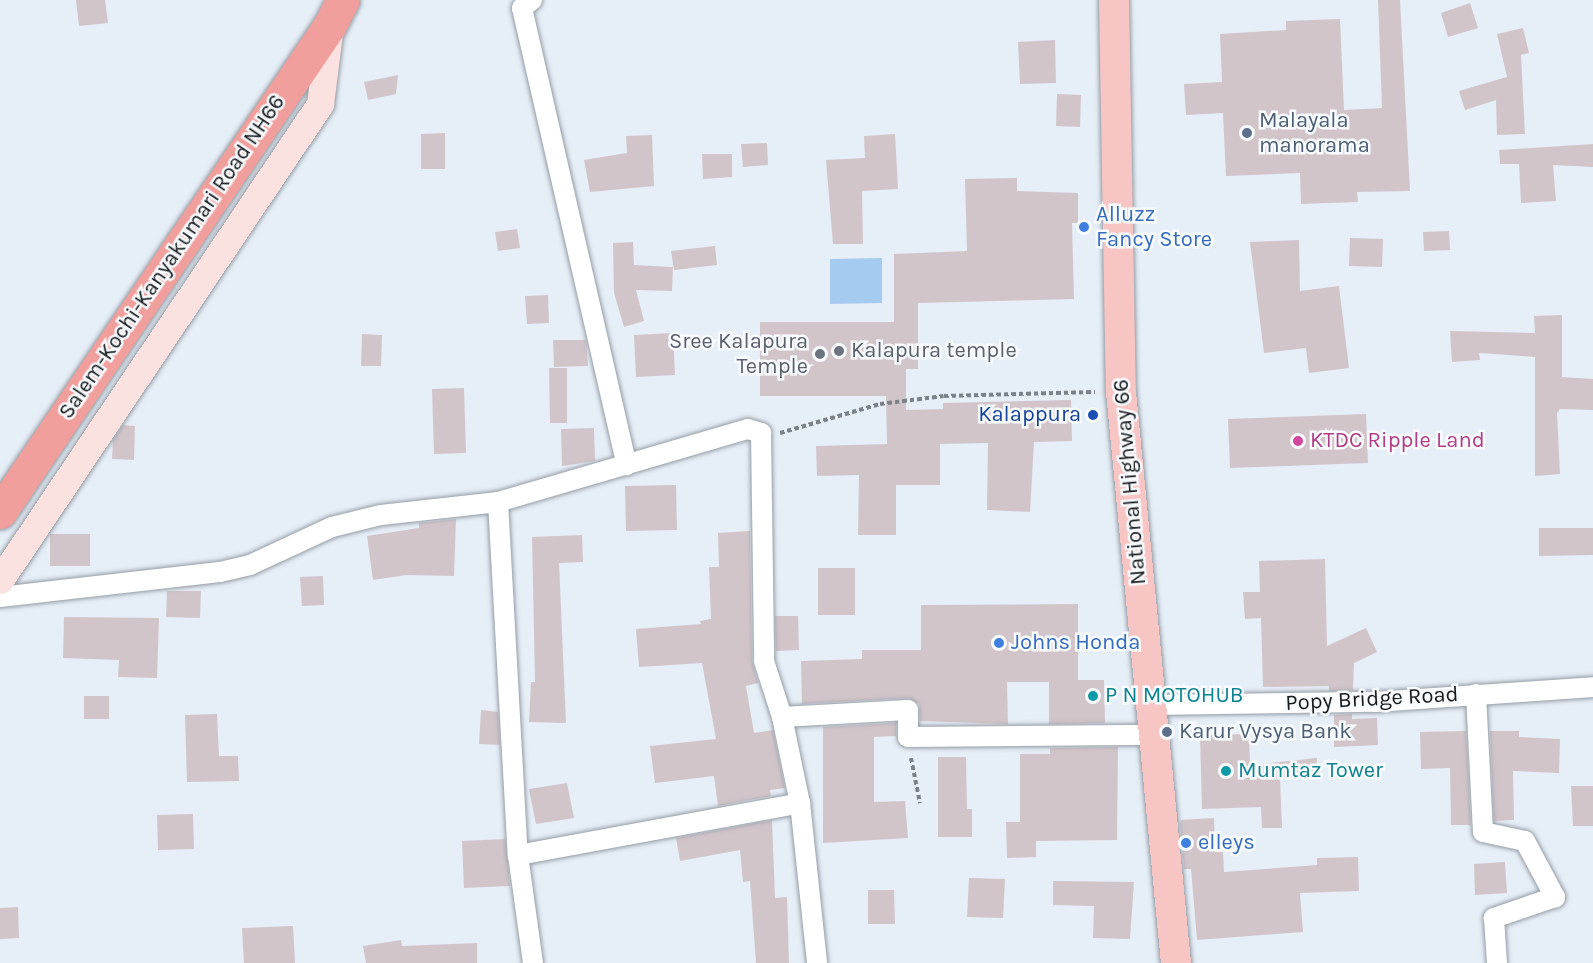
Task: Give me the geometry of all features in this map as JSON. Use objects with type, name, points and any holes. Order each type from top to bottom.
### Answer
[{"type":"highway","name":"Salem-Kochi-Kanyakumari Road NH66","points":[[0,512],[336,12]]},
{"type":"main road","name":"National Highway 66","points":[[1114,0],[1121,392],[1176,963]]},
{"type":"street","points":[[532,0],[522,8],[627,465]]},
{"type":"street","points":[[0,580],[320,104],[336,12]]},
{"type":"street","points":[[0,597],[220,572],[250,565],[332,528],[381,515],[498,502],[748,429],[761,433],[764,661],[782,717],[800,803],[817,963]]},
{"type":"street","points":[[498,502],[518,855],[533,963]]},
{"type":"street","name":"Popy Bridge Road","points":[[1150,705],[1375,702],[1593,687]]},
{"type":"street","points":[[1476,694],[1483,832],[1525,841],[1555,897],[1494,918],[1497,963]]},
{"type":"street","points":[[782,717],[908,711],[909,737],[1154,735]]},
{"type":"street","points":[[518,855],[800,803]]},
{"type":"path","points":[[762,439],[829,416],[944,396],[1121,392]]},
{"type":"path","points":[[909,737],[920,803]]},
{"type":"water","points":[[882,258],[882,303],[830,304],[830,259]]},
{"type":"building","points":[[76,0],[105,0],[108,23],[79,26]]},
{"type":"building","points":[[1378,0],[1400,0],[1410,191],[1357,192],[1358,202],[1301,204],[1300,173],[1226,176],[1223,113],[1186,115],[1184,84],[1222,82],[1220,34],[1286,30],[1286,21],[1340,19],[1344,110],[1382,108]]},
{"type":"building","points":[[1470,3],[1478,28],[1448,37],[1441,13]]},
{"type":"building","points":[[1523,28],[1529,53],[1521,55],[1525,134],[1497,135],[1496,100],[1465,110],[1459,91],[1507,77],[1497,34]]},
{"type":"building","points":[[1055,40],[1056,83],[1020,84],[1018,42]]},
{"type":"building","points":[[398,75],[396,94],[368,100],[364,82]]},
{"type":"building","points":[[1057,94],[1081,95],[1080,127],[1056,126]]},
{"type":"building","points":[[445,133],[445,169],[421,169],[421,134]]},
{"type":"building","points":[[895,134],[898,189],[862,191],[863,244],[833,244],[826,160],[865,158],[864,136]]},
{"type":"building","points":[[652,135],[654,186],[590,192],[584,160],[627,153],[626,136]]},
{"type":"building","points":[[767,143],[768,165],[743,167],[741,144]]},
{"type":"building","points":[[1593,144],[1593,167],[1553,165],[1556,201],[1521,203],[1519,164],[1500,164],[1499,150]]},
{"type":"building","points":[[702,154],[732,154],[732,177],[703,179]]},
{"type":"building","points":[[1017,178],[1017,191],[1078,193],[1078,223],[1072,223],[1074,299],[918,303],[918,369],[906,369],[906,410],[943,409],[943,403],[1071,400],[1072,441],[1034,442],[1030,512],[987,510],[988,443],[940,444],[940,485],[896,485],[896,535],[858,535],[859,475],[817,476],[816,446],[887,444],[886,396],[760,396],[760,322],[894,322],[894,254],[967,251],[965,179]]},
{"type":"building","points":[[517,229],[520,248],[498,251],[495,232]]},
{"type":"building","points":[[1449,231],[1450,250],[1424,251],[1423,232]]},
{"type":"building","points":[[1350,238],[1383,239],[1382,267],[1349,266]]},
{"type":"building","name":"KTDC Ripple Land","points":[[1299,240],[1300,291],[1339,286],[1349,368],[1309,373],[1306,348],[1264,353],[1250,242]]},
{"type":"building","points":[[633,242],[634,265],[673,267],[672,291],[636,290],[644,321],[624,327],[614,293],[613,243]]},
{"type":"building","points":[[715,246],[717,265],[674,270],[671,251]]},
{"type":"building","points":[[548,295],[549,323],[527,324],[525,296]]},
{"type":"building","points":[[1562,315],[1562,377],[1593,379],[1593,410],[1560,409],[1557,413],[1560,474],[1535,476],[1535,357],[1479,353],[1480,360],[1452,362],[1450,331],[1535,333],[1534,316]]},
{"type":"building","points":[[673,333],[675,375],[636,377],[634,335]]},
{"type":"building","points":[[362,334],[382,335],[381,366],[361,366]]},
{"type":"building","points":[[553,340],[586,340],[588,366],[554,367]]},
{"type":"building","points":[[549,368],[567,368],[567,423],[550,423]]},
{"type":"building","points":[[464,388],[466,453],[434,454],[432,389]]},
{"type":"building","name":"KTDC Ripple Land","points":[[1366,414],[1368,463],[1230,468],[1228,419]]},
{"type":"building","points":[[123,425],[135,426],[134,460],[112,459],[113,440]]},
{"type":"building","points":[[594,428],[595,461],[562,466],[561,429]]},
{"type":"building","points":[[676,485],[677,530],[626,531],[625,486]]},
{"type":"building","points":[[456,519],[454,576],[406,575],[373,580],[367,536],[419,528],[419,523]]},
{"type":"building","points":[[1539,528],[1593,528],[1593,555],[1539,556]]},
{"type":"building","points":[[750,531],[752,661],[758,683],[746,686],[754,733],[773,730],[785,788],[770,790],[771,796],[718,806],[714,776],[655,783],[650,746],[716,739],[702,663],[639,667],[636,629],[701,624],[700,621],[711,619],[709,567],[719,567],[718,533]]},
{"type":"building","points":[[50,534],[90,534],[90,566],[50,566]]},
{"type":"building","points":[[582,535],[583,562],[559,563],[566,723],[529,722],[531,682],[535,682],[532,537]]},
{"type":"building","points":[[1325,559],[1327,646],[1366,628],[1377,652],[1354,663],[1353,690],[1329,691],[1329,686],[1263,687],[1261,618],[1245,619],[1243,592],[1260,592],[1259,561]]},
{"type":"building","points":[[818,568],[855,568],[855,615],[818,615]]},
{"type":"building","points":[[323,576],[324,605],[302,606],[300,577]]},
{"type":"building","points":[[167,591],[201,591],[200,618],[166,617]]},
{"type":"building","points":[[1078,604],[1078,680],[1104,680],[1105,723],[1049,724],[1049,682],[1007,682],[1008,724],[920,721],[919,704],[908,698],[802,704],[801,661],[862,659],[862,650],[921,650],[921,605]]},
{"type":"building","points":[[775,616],[798,616],[799,650],[776,651]]},
{"type":"building","points":[[64,617],[159,618],[157,678],[118,677],[119,660],[63,658]]},
{"type":"building","points":[[84,696],[109,696],[109,719],[84,719]]},
{"type":"building","points":[[481,710],[498,712],[500,745],[479,744]]},
{"type":"building","points":[[217,714],[219,756],[238,756],[239,781],[187,782],[185,715]]},
{"type":"building","points":[[1352,714],[1352,719],[1377,718],[1378,745],[1334,747],[1334,715]]},
{"type":"building","points":[[896,723],[896,736],[874,737],[874,802],[905,801],[908,838],[823,843],[823,727]]},
{"type":"building","points":[[1466,731],[1471,825],[1451,825],[1450,768],[1421,769],[1420,732]]},
{"type":"building","points":[[1490,731],[1519,731],[1519,737],[1560,739],[1559,773],[1513,771],[1514,820],[1494,821]]},
{"type":"building","name":"Mumtaz Tower","points":[[1249,734],[1250,765],[1317,758],[1316,778],[1280,777],[1282,828],[1262,828],[1261,807],[1202,809],[1200,735]]},
{"type":"building","points":[[1118,747],[1117,840],[1036,841],[1036,857],[1007,858],[1006,822],[1020,822],[1020,754],[1050,754],[1050,748]]},
{"type":"building","points":[[938,757],[966,757],[967,809],[972,809],[972,837],[938,837]]},
{"type":"building","points":[[567,783],[574,818],[536,824],[529,789]]},
{"type":"building","points":[[1571,786],[1593,786],[1593,826],[1573,826]]},
{"type":"building","points":[[193,814],[194,849],[158,850],[157,815]]},
{"type":"building","points":[[1214,818],[1215,852],[1223,852],[1224,872],[1317,865],[1317,858],[1358,857],[1359,891],[1300,893],[1303,932],[1197,940],[1191,869],[1184,869],[1180,825],[1181,820]]},
{"type":"building","points":[[772,820],[775,898],[787,897],[789,963],[756,963],[750,881],[743,882],[740,850],[680,861],[676,838]]},
{"type":"building","points":[[505,839],[510,886],[464,888],[462,841]]},
{"type":"building","points":[[1505,862],[1507,893],[1475,895],[1474,864]]},
{"type":"building","points":[[969,878],[1005,879],[1003,918],[967,917]]},
{"type":"building","points":[[1053,881],[1134,882],[1130,939],[1093,938],[1094,906],[1053,905]]},
{"type":"building","points":[[868,890],[894,890],[895,924],[868,924]]},
{"type":"building","points":[[18,907],[19,938],[0,939],[0,908]]},
{"type":"building","points":[[293,926],[295,963],[244,963],[242,928]]},
{"type":"building","points":[[401,940],[402,946],[477,943],[477,963],[366,963],[363,946]]},
{"type":"place","name":"Malayala manorama","points":[[1247,133]]},
{"type":"place","name":"Alluzz Fancy Store","points":[[1084,227]]},
{"type":"place","name":"Kalapura temple","points":[[839,351]]},
{"type":"place","name":"Sree Kalapura Temple","points":[[820,354]]},
{"type":"place","name":"Kalappura","points":[[1093,415]]},
{"type":"place","name":"KTDC Ripple Land","points":[[1298,441]]},
{"type":"place","name":"Johns Honda","points":[[999,643]]},
{"type":"place","name":"P N MOTOHUB","points":[[1093,696]]},
{"type":"place","name":"Karur Vysya Bank","points":[[1167,732]]},
{"type":"place","name":"Mumtaz Tower","points":[[1226,771]]},
{"type":"place","name":"elleys","points":[[1186,843]]}]
